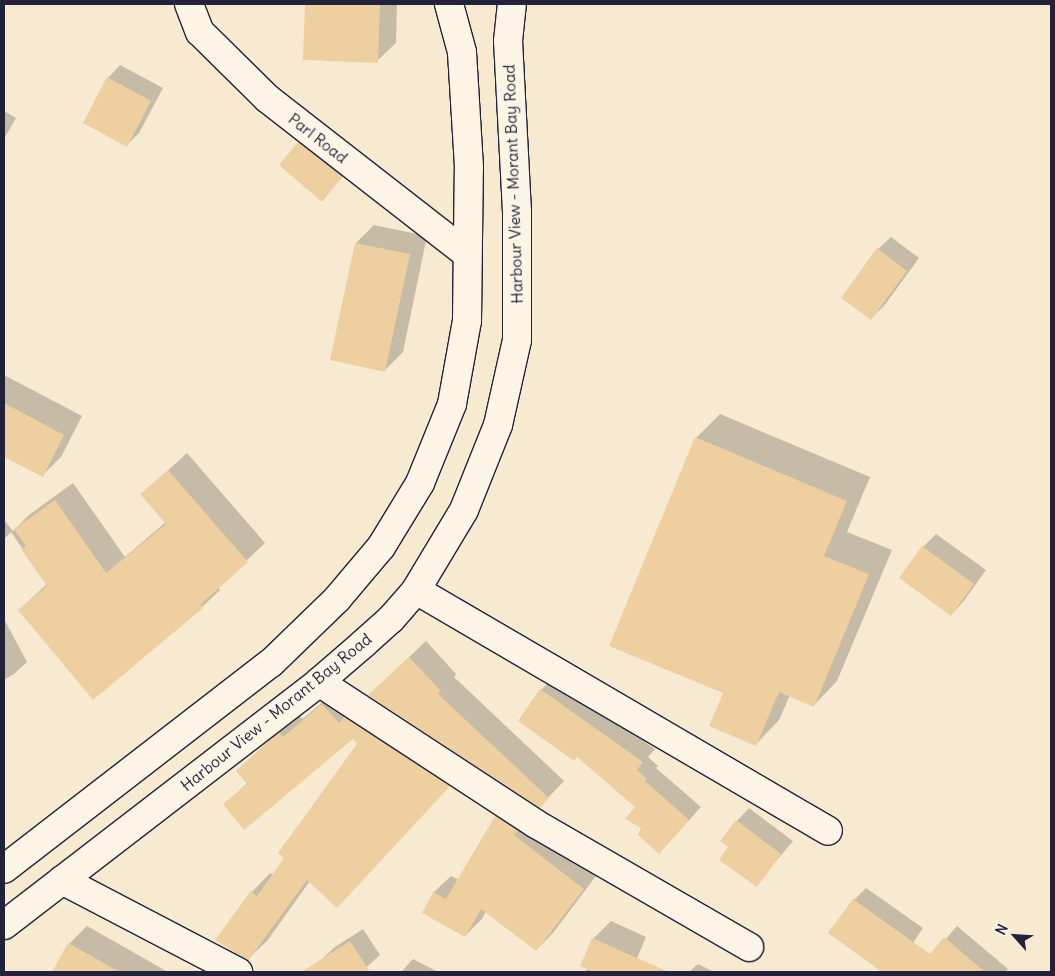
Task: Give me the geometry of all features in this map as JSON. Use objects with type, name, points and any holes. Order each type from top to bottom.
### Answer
[{"type":"main road","name":"Parl Road","points":[[189,4],[200,32],[268,99],[466,254]]},
{"type":"main road","points":[[4,869],[271,663],[337,599],[381,547],[420,483],[452,404],[467,321],[466,254],[469,167],[462,52],[449,4]]},
{"type":"main road","name":"Harbour View - Morant Bay Road","points":[[4,924],[319,682],[391,619],[416,590],[464,510],[498,425],[517,340],[518,212],[508,41],[512,4]]},
{"type":"main road","points":[[416,590],[828,831]]},
{"type":"main road","points":[[319,682],[536,824],[749,947]]},
{"type":"main road","points":[[62,880],[238,972]]},
{"type":"building","points":[[305,4],[380,4],[378,63],[303,60]]},
{"type":"building","points":[[107,77],[151,101],[127,147],[83,123]]},
{"type":"building","points":[[298,142],[342,177],[322,202],[279,165]]},
{"type":"building","points":[[355,243],[410,254],[385,372],[330,360]]},
{"type":"building","points":[[877,248],[907,271],[871,320],[841,298]]},
{"type":"building","points":[[4,403],[64,435],[43,477],[4,457]]},
{"type":"building","points":[[695,437],[847,501],[824,556],[869,574],[814,707],[779,692],[756,746],[709,726],[723,693],[609,646]]},
{"type":"building","points":[[168,470],[248,562],[200,605],[203,608],[93,700],[18,610],[47,586],[21,549],[26,546],[14,529],[55,500],[106,573],[166,524],[140,494]]},
{"type":"building","points":[[922,546],[974,584],[951,616],[899,578]]},
{"type":"building","points":[[409,657],[441,691],[438,694],[549,798],[540,808],[368,695]]},
{"type":"building","points":[[540,689],[643,762],[637,770],[647,779],[645,781],[689,820],[659,854],[638,835],[641,828],[625,819],[635,807],[577,757],[574,761],[518,721]]},
{"type":"building","points":[[322,704],[339,723],[344,717],[450,786],[337,908],[307,880],[248,961],[215,940],[251,891],[257,896],[284,858],[278,853],[357,744],[353,739],[244,830],[223,804],[247,784],[236,771],[279,732],[283,737]]},
{"type":"building","points":[[495,816],[518,831],[514,835],[584,889],[536,951],[481,909],[465,937],[422,913],[433,892],[446,899]]},
{"type":"building","points":[[736,820],[781,854],[757,887],[719,860],[728,847],[720,841]]},
{"type":"building","points":[[853,899],[930,954],[944,937],[985,972],[882,972],[828,933]]},
{"type":"building","points":[[592,938],[669,972],[593,972],[580,966]]},
{"type":"building","points":[[350,941],[370,972],[301,972]]},
{"type":"building","points":[[68,943],[120,972],[52,972]]}]
